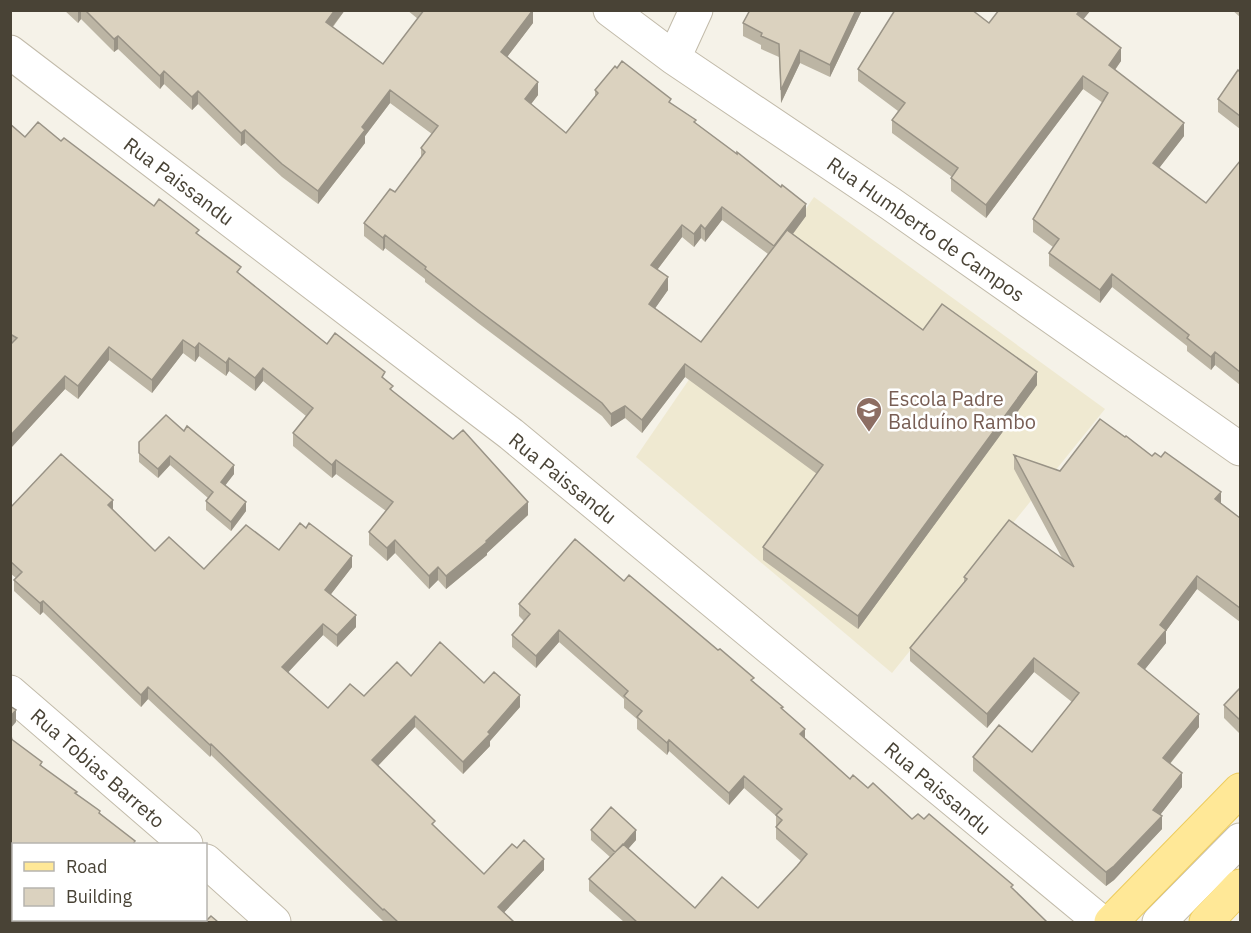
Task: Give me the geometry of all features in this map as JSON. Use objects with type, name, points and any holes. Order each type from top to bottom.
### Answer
[{"type":"main road","points":[[1111,922],[1240,791]]},
{"type":"main road","points":[[1206,922],[1240,886]]},
{"type":"street","name":"Rua Humberto de Campos","points":[[610,10],[674,58],[891,204],[1240,450]]},
{"type":"street","points":[[674,58],[696,10]]},
{"type":"street","name":"Rua Paissandu","points":[[10,52],[511,434],[1101,922]]},
{"type":"street","name":"Rua Tobias Barreto","points":[[10,692],[185,843]]},
{"type":"street","points":[[1190,890],[1240,791]]},
{"type":"street","points":[[1159,922],[1240,840]]},
{"type":"street","points":[[207,862],[273,922]]},
{"type":"street","points":[[1190,890],[1240,863]]},
{"type":"shaded area","name":"Escola Padre Balduíno Rambo","points":[[814,197],[1105,409],[892,673],[636,457]]},
{"type":"building","points":[[85,10],[335,10],[326,22],[383,64],[424,10],[533,10],[501,52],[538,82],[525,99],[566,133],[598,93],[595,90],[622,61],[671,99],[669,102],[696,120],[694,122],[806,204],[774,246],[722,207],[705,229],[701,225],[694,234],[682,225],[651,265],[668,277],[649,304],[701,342],[787,230],[923,330],[942,304],[1037,372],[858,616],[763,547],[823,465],[685,364],[642,420],[625,406],[611,414],[602,403],[425,269],[426,267],[385,235],[383,238],[364,223],[390,189],[395,192],[425,152],[421,148],[438,126],[390,90],[362,127],[365,130],[318,191],[282,164],[245,130],[241,133],[198,91],[192,97],[164,71],[160,76],[118,36],[114,39]]},
{"type":"building","points":[[750,10],[856,10],[830,65],[800,50],[781,90],[779,44],[761,36],[762,33],[743,23]]},
{"type":"building","points":[[895,10],[972,10],[989,23],[999,10],[1080,10],[1077,14],[1121,48],[1109,65],[1184,123],[1153,163],[1206,203],[1240,161],[1240,372],[1215,352],[1211,357],[1187,338],[1189,335],[1112,274],[1100,290],[1049,253],[1059,239],[1033,219],[1108,93],[1083,76],[986,205],[951,178],[958,168],[892,120],[905,103],[858,69]]},
{"type":"building","points":[[1238,70],[1240,72],[1240,116],[1218,99]]},
{"type":"building","points":[[38,122],[61,141],[64,138],[154,206],[159,199],[199,230],[196,233],[241,267],[237,272],[327,344],[335,333],[385,372],[382,377],[393,386],[390,389],[453,439],[463,430],[528,502],[487,542],[446,576],[438,567],[429,576],[395,540],[387,548],[369,532],[393,502],[336,460],[332,465],[293,433],[313,408],[263,368],[255,378],[229,358],[226,363],[199,343],[195,348],[183,340],[152,380],[109,347],[78,386],[65,376],[10,436],[10,345],[17,338],[10,334],[10,124],[25,137]]},
{"type":"building","points":[[166,415],[184,431],[187,426],[234,465],[221,482],[246,502],[231,522],[206,501],[213,492],[170,456],[158,469],[139,453],[139,442]]},
{"type":"building","points":[[1100,419],[1152,456],[1155,453],[1161,457],[1165,452],[1221,492],[1215,499],[1240,518],[1240,608],[1197,576],[1160,625],[1166,630],[1138,664],[1199,714],[1163,758],[1182,773],[1153,810],[1162,816],[1106,872],[973,757],[999,725],[1032,752],[1079,693],[1034,658],[987,714],[910,648],[967,579],[964,577],[1009,520],[1074,567],[1014,455],[1060,471]]},
{"type":"building","points":[[61,454],[113,500],[108,505],[155,551],[169,537],[204,569],[246,525],[279,550],[300,523],[306,528],[309,523],[352,556],[325,590],[356,615],[337,635],[323,624],[282,667],[328,708],[350,684],[364,696],[397,662],[411,676],[440,642],[484,683],[494,672],[520,695],[488,732],[490,734],[463,762],[415,716],[372,760],[435,821],[432,824],[484,874],[512,844],[517,848],[524,840],[544,859],[498,907],[514,922],[398,922],[148,687],[141,695],[43,601],[40,603],[14,580],[22,572],[10,561],[10,508]]},
{"type":"building","points":[[575,539],[624,581],[629,575],[754,678],[751,680],[805,729],[800,734],[850,779],[853,775],[868,788],[873,783],[912,819],[918,814],[924,819],[929,814],[1013,885],[1011,887],[1047,922],[637,922],[589,879],[623,844],[695,908],[722,877],[758,908],[807,854],[776,827],[782,820],[776,815],[782,809],[744,776],[729,793],[669,740],[667,743],[637,717],[642,711],[624,696],[628,691],[559,630],[536,656],[512,635],[530,614],[519,604]]},
{"type":"building","points":[[1240,688],[1240,720],[1224,705]]},
{"type":"building","points":[[10,706],[16,710],[10,717]]},
{"type":"building","points":[[10,738],[42,762],[40,765],[77,792],[75,793],[135,841],[134,843],[12,843],[12,868],[10,867]]},
{"type":"building","points":[[611,807],[636,830],[615,852],[591,830]]},
{"type":"building","points":[[211,916],[218,922],[205,922]]},
{"type":"building","points":[[25,921],[104,921],[103,922]]},
{"type":"building","points":[[108,921],[203,922],[109,922]]},
{"type":"place","name":"Escola Padre Balduíno Rambo","points":[[869,433]]}]
